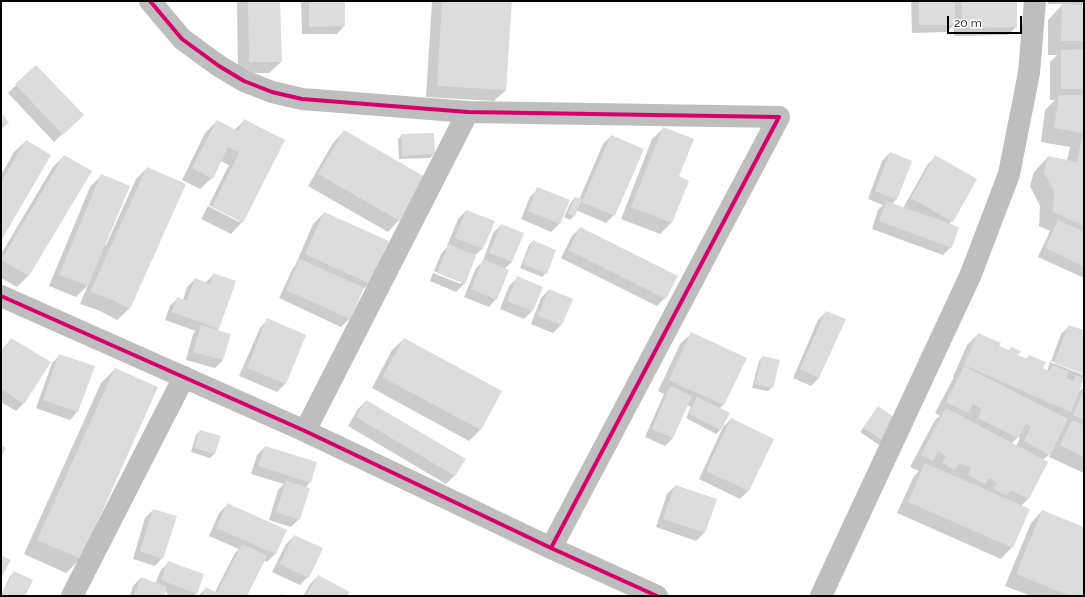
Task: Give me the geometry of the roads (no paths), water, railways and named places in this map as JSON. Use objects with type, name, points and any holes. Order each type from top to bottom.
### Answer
[{"type":"street","points":[[150,1],[182,39],[219,66],[244,81],[272,92],[302,99],[468,112],[779,117],[551,548]]},
{"type":"street","points":[[821,596],[972,274],[1009,174],[1029,73],[1035,1]]},
{"type":"street","points":[[305,430],[468,112]]},
{"type":"street","points":[[1,296],[305,430],[551,548],[657,596]]},
{"type":"street","points":[[72,596],[184,377]]}]
